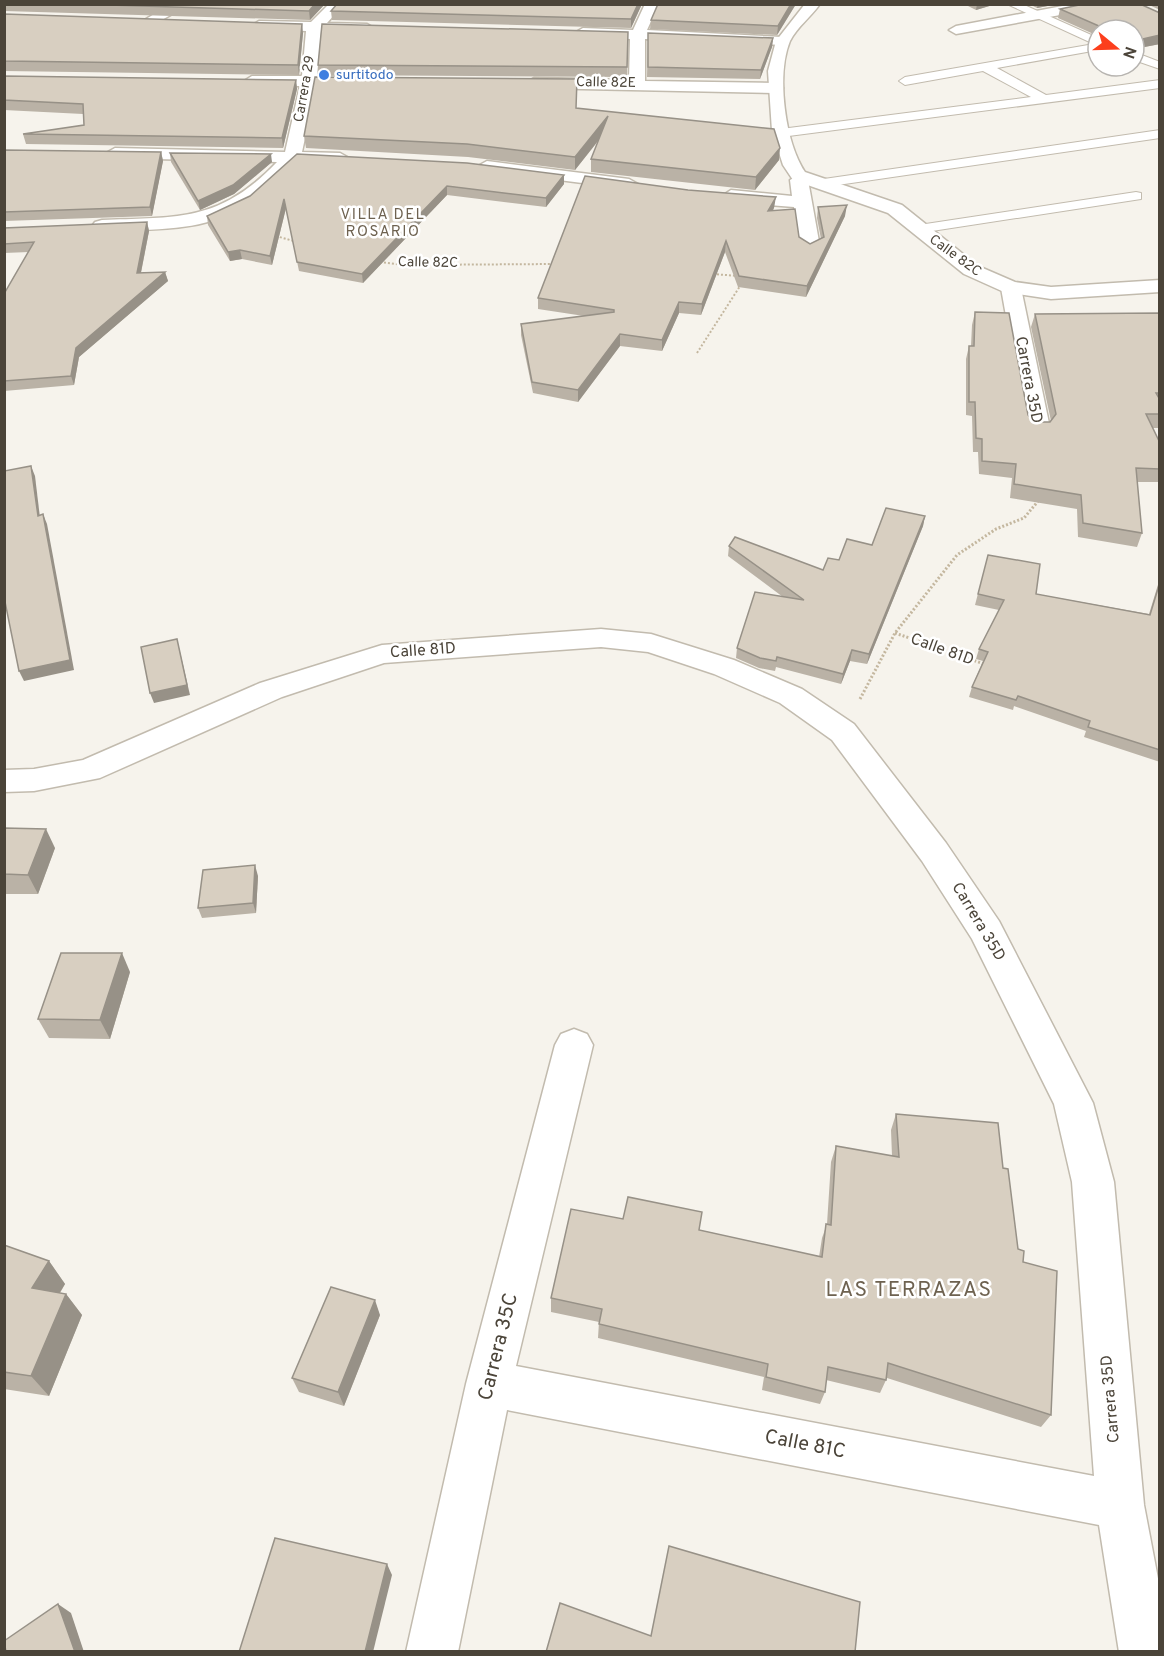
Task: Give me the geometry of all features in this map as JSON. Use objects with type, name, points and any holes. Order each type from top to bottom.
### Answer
[{"type":"street","points":[[183,4],[143,21],[184,23]]},
{"type":"street","points":[[314,27],[338,4]]},
{"type":"street","points":[[637,84],[638,34],[652,4]]},
{"type":"street","points":[[810,247],[801,202],[808,180],[790,166],[781,133],[775,88],[782,41],[813,4]]},
{"type":"street","points":[[956,30],[1099,4]]},
{"type":"street","points":[[243,25],[385,29]]},
{"type":"street","name":"Carrera 29","points":[[293,155],[309,80],[314,27]]},
{"type":"street","points":[[574,32],[782,41]]},
{"type":"street","points":[[238,81],[379,81]]},
{"type":"street","name":"Calle 82E","points":[[520,82],[775,88]]},
{"type":"street","points":[[101,152],[293,155],[363,159]]},
{"type":"street","points":[[87,226],[174,224],[215,215],[252,196],[293,155]]},
{"type":"street","points":[[468,164],[652,187]]},
{"type":"street","name":"Calle 82C","points":[[808,180],[895,209],[971,270],[1011,288],[1051,293],[1160,286]]},
{"type":"street","points":[[711,194],[801,202]]},
{"type":"street","name":"Carrera 35D","points":[[1011,288],[1024,366],[1038,428]]},
{"type":"street","name":"Calle 81D","points":[[4,781],[34,780],[89,770],[271,690],[382,654],[601,639],[651,642],[724,667],[790,696],[843,732]]},
{"type":"street","name":"Carrera 35D","points":[[843,732],[934,852],[986,930],[1073,1103],[1093,1182],[1120,1505],[1145,1652]]},
{"type":"street","name":"Carrera 35C","points":[[432,1652],[489,1384],[574,1045]]},
{"type":"street","name":"Calle 81C","points":[[489,1384],[1120,1505]]},
{"type":"lane","points":[[1012,4],[1086,37]]},
{"type":"lane","points":[[905,81],[1086,49]]},
{"type":"lane","points":[[985,67],[1046,100]]},
{"type":"lane","points":[[781,133],[1160,84]]},
{"type":"lane","points":[[808,180],[1160,134]]},
{"type":"lane","points":[[919,230],[1136,196]]},
{"type":"path","points":[[215,215],[305,245]]},
{"type":"path","name":"Calle 82C","points":[[377,261],[404,265],[558,264]]},
{"type":"path","points":[[706,273],[739,276]]},
{"type":"path","points":[[697,353],[742,283],[750,278]]},
{"type":"path","points":[[843,732],[895,633],[957,555],[996,530],[1024,518],[1041,498]]},
{"type":"path","name":"Calle 81D","points":[[895,633],[993,668]]},
{"type":"building","points":[[76,4],[315,4],[309,11]]},
{"type":"building","points":[[337,4],[638,4],[631,19],[331,11]]},
{"type":"building","points":[[658,4],[791,4],[778,26],[651,20]]},
{"type":"building","points":[[1084,4],[1140,4],[1160,13],[1160,35],[1146,38],[1146,18],[1086,18],[1086,20],[1060,9]]},
{"type":"building","points":[[4,14],[302,24],[298,65],[4,61]]},
{"type":"building","points":[[322,24],[628,32],[627,67],[318,65]]},
{"type":"building","points":[[648,33],[773,38],[761,70],[648,67]]},
{"type":"building","points":[[4,76],[296,80],[282,138],[23,134],[84,125],[83,104],[4,100]]},
{"type":"building","points":[[315,77],[577,79],[576,108],[774,129],[780,148],[756,177],[591,159],[608,116],[575,157],[467,144],[304,136]]},
{"type":"building","points":[[4,150],[161,152],[150,207],[4,212]]},
{"type":"building","points":[[170,153],[271,154],[233,185],[198,201]]},
{"type":"building","points":[[297,154],[467,163],[564,175],[546,198],[447,186],[362,274],[297,262],[284,199],[270,256],[240,250],[228,252],[207,216],[250,196]]},
{"type":"building","points":[[585,176],[688,190],[776,197],[768,211],[795,209],[799,237],[810,244],[824,237],[818,207],[847,205],[807,286],[739,276],[726,241],[702,304],[679,302],[662,340],[620,334],[578,390],[532,382],[521,324],[614,312],[614,310],[538,298]]},
{"type":"building","points":[[147,222],[137,273],[165,272],[76,348],[71,376],[4,381],[4,294],[34,242],[4,244],[4,228]]},
{"type":"building","points":[[975,312],[1009,313],[1028,415],[1034,422],[1050,422],[1056,414],[1035,314],[1160,313],[1160,393],[1156,393],[1160,400],[1160,414],[1146,414],[1160,443],[1160,469],[1136,468],[1142,533],[1083,523],[1081,495],[1014,484],[1016,464],[982,461],[982,439],[976,438],[975,402],[969,402],[969,346],[974,346]]},
{"type":"building","points":[[31,466],[38,516],[43,514],[70,660],[19,671],[4,597],[4,471]]},
{"type":"building","points":[[886,508],[925,516],[869,654],[852,650],[843,674],[777,657],[776,661],[760,658],[737,648],[755,592],[804,600],[729,546],[735,537],[823,570],[828,558],[839,560],[847,539],[872,545]]},
{"type":"building","points":[[988,555],[1040,564],[1036,594],[1150,615],[1160,582],[1160,750],[1088,727],[1090,721],[1018,696],[1016,700],[972,687],[988,652],[979,649],[1004,600],[978,594]]},
{"type":"building","points":[[177,639],[187,685],[150,693],[141,647]]},
{"type":"building","points":[[4,828],[46,829],[28,875],[4,874]]},
{"type":"building","points":[[255,865],[253,903],[198,908],[203,870]]},
{"type":"building","points":[[61,953],[122,953],[100,1020],[38,1019]]},
{"type":"building","points":[[896,1114],[998,1123],[1003,1168],[1008,1169],[1018,1249],[1024,1251],[1023,1262],[1057,1271],[1051,1415],[888,1363],[886,1380],[828,1367],[825,1392],[766,1377],[768,1364],[599,1324],[602,1309],[551,1298],[571,1209],[623,1219],[628,1197],[702,1212],[699,1230],[822,1257],[826,1224],[831,1225],[836,1146],[899,1157]]},
{"type":"building","points":[[4,1245],[49,1261],[32,1288],[66,1294],[31,1376],[4,1372]]},
{"type":"building","points":[[331,1287],[375,1300],[338,1392],[292,1378]]},
{"type":"building","points":[[275,1538],[387,1564],[365,1652],[239,1652]]},
{"type":"building","points":[[669,1546],[860,1602],[855,1652],[546,1652],[560,1603],[651,1636]]},
{"type":"building","points":[[58,1604],[75,1652],[6,1652],[4,1641]]},
{"type":"place","name":"surtitodo","points":[[324,75]]},
{"type":"district","name":"VILLA DEL ROSARIO","points":[[383,224]]},
{"type":"district","name":"LAS TERRAZAS","points":[[909,1290]]}]
